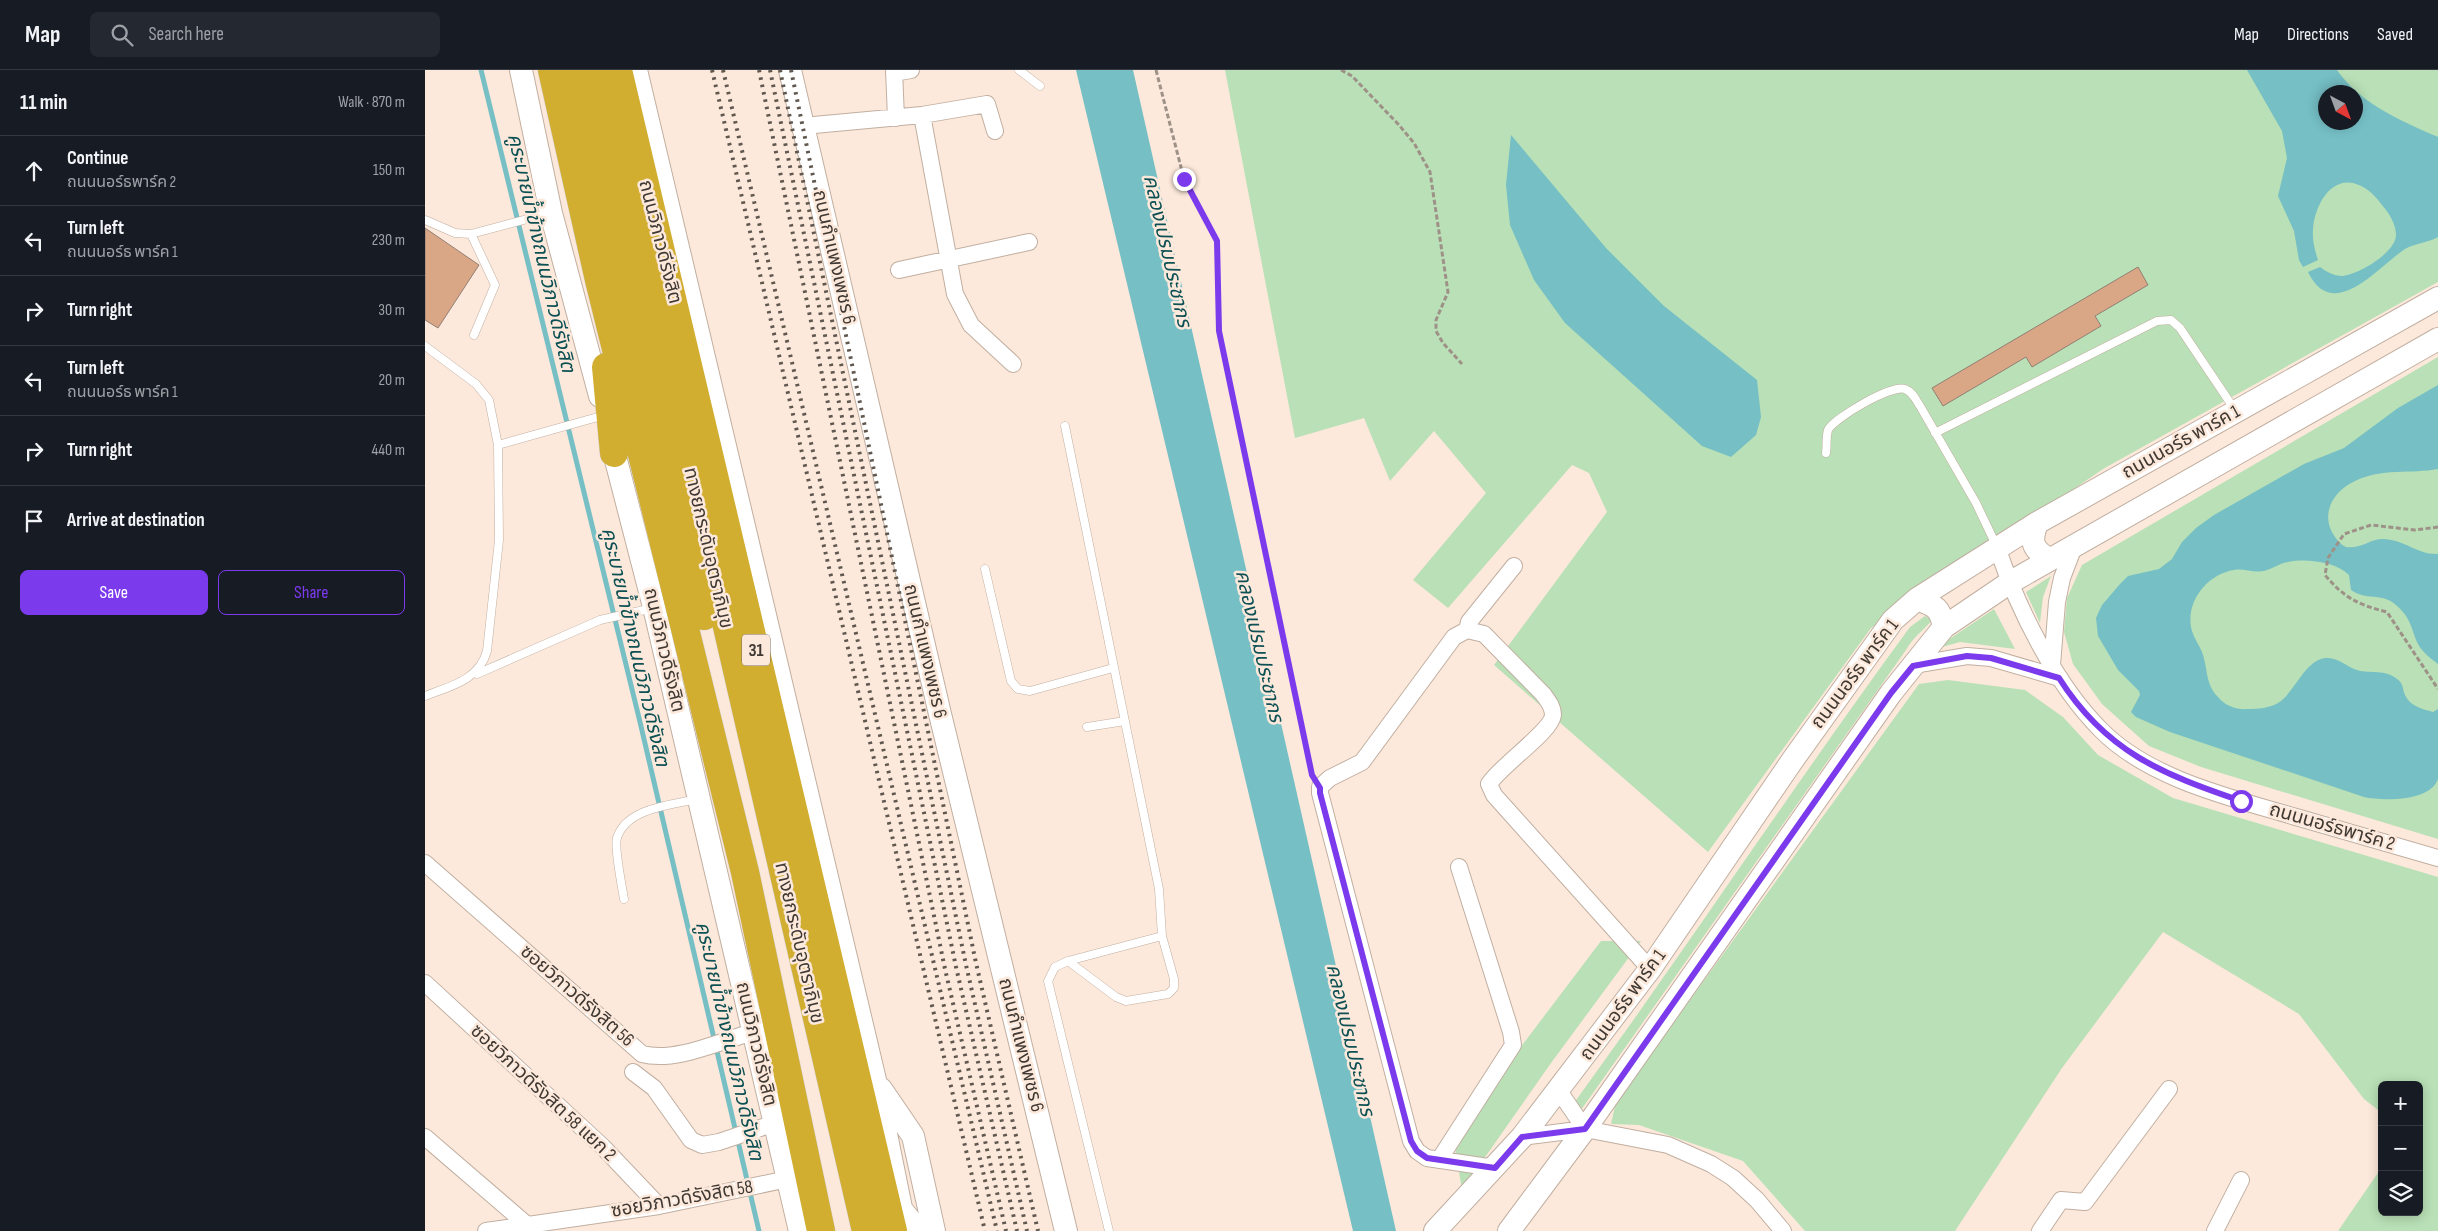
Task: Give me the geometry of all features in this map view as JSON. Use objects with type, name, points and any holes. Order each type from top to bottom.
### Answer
[{"type":"highway","name":"ถนนวิภาวดีรังสิต","points":[[553,70],[599,280],[743,862],[821,1231]]},
{"type":"highway","name":"ทางยกระดับอุตราภิมุข","points":[[576,70],[725,704],[836,1231]]},
{"type":"highway","name":"ทางยกระดับอุตราภิมุข","points":[[599,70],[866,1231]]},
{"type":"highway","name":"ถนนวิภาวดีรังสิต","points":[[618,70],[897,1220]]},
{"type":"highway","points":[[666,266],[715,411]]},
{"type":"highway","points":[[599,280],[614,452]]},
{"type":"main road","name":"ถนนวิภาวดีรังสิต","points":[[521,70],[543,215],[605,415],[654,607],[800,1231]]},
{"type":"main road","name":"ถนนวิภาวดีรังสิต","points":[[636,70],[715,411],[875,1080],[897,1220],[906,1231]]},
{"type":"main road","name":"ถนนกำแพงเพชร 6","points":[[790,70],[942,724],[1066,1231]]},
{"type":"main road","name":"ถนนนอร์ธ พาร์ค 1","points":[[1435,1231],[1522,1137],[1651,969],[1871,647],[1893,620],[1917,599],[2037,523],[2438,298]]},
{"type":"main road","name":"ถนนนอร์ธ พาร์ค 1","points":[[1509,1231],[1585,1129],[1891,693],[1944,627],[2009,583],[2049,559],[2438,339]]},
{"type":"main road","points":[[2037,523],[2032,536],[2034,546],[2038,553],[2049,559]]},
{"type":"main road","points":[[1917,599],[1934,606],[1942,614],[1944,627]]},
{"type":"main road","points":[[875,1080],[913,1136],[934,1231]]},
{"type":"main road","points":[[897,1220],[919,1231]]},
{"type":"street","points":[[896,118],[894,72],[911,70]]},
{"type":"street","points":[[803,126],[923,115],[987,104],[995,131]]},
{"type":"street","points":[[923,115],[955,294],[971,325],[1013,364]]},
{"type":"street","points":[[899,270],[1029,242]]},
{"type":"street","points":[[1913,666],[1967,656],[1991,658],[2056,671],[2057,602],[2062,578],[2075,544]]},
{"type":"street","name":"ถนนนอร์ธพาร์ค 2","points":[[1997,547],[2009,583],[2072,698],[2102,731],[2138,758],[2186,782],[2241,801],[2438,858]]},
{"type":"street","points":[[1467,630],[1469,622],[1514,566]]},
{"type":"street","points":[[1495,1168],[1427,1158],[1417,1151],[1411,1141],[1320,793],[1320,788],[1330,778],[1362,762],[1454,637],[1467,630],[1484,634],[1551,704],[1553,714],[1547,728],[1496,774],[1489,784],[1494,795],[1651,969]]},
{"type":"street","name":"ซอยวิภาวดีรังสิต 56","points":[[425,863],[642,1054],[655,1058],[675,1055],[753,1032]]},
{"type":"street","points":[[1439,1160],[1513,1045],[1511,1032],[1459,867]]},
{"type":"street","name":"ซอยวิภาวดีรังสิต 58 แยก 2","points":[[425,984],[603,1147],[659,1206]]},
{"type":"street","points":[[633,1072],[654,1088],[691,1140],[702,1145],[729,1139],[775,1123]]},
{"type":"street","points":[[2040,1231],[2061,1200],[2085,1202],[2169,1089]]},
{"type":"street","points":[[1559,1091],[1585,1129]]},
{"type":"street","points":[[1522,1137],[1585,1129],[1668,1145],[1711,1164],[1733,1178],[1757,1200],[1783,1231]]},
{"type":"street","points":[[425,1136],[526,1224]]},
{"type":"street","name":"ซอยวิภาวดีรังสิต 58","points":[[486,1231],[659,1206],[788,1179]]},
{"type":"street","points":[[2215,1231],[2241,1180]]},
{"type":"lane","points":[[1019,70],[1040,86]]},
{"type":"lane","points":[[425,220],[455,233],[471,234],[543,215]]},
{"type":"lane","points":[[471,234],[495,285],[474,335]]},
{"type":"lane","points":[[1935,433],[2157,321],[2171,320],[2180,328],[2195,347],[2236,411]]},
{"type":"lane","points":[[425,346],[476,384],[489,400],[499,445],[499,540],[487,651],[484,663],[475,674]]},
{"type":"lane","points":[[1826,453],[1828,431],[1833,423],[1893,388],[1904,388],[1912,394],[1976,503],[1997,547]]},
{"type":"lane","points":[[499,445],[605,415]]},
{"type":"lane","points":[[1065,426],[1159,889],[1162,936],[1174,979],[1174,988],[1168,994],[1126,1001],[1116,997],[1068,961]]},
{"type":"lane","points":[[985,569],[1011,681],[1018,689],[1030,691],[1113,668]]},
{"type":"lane","points":[[425,696],[457,684],[475,674],[600,620],[654,607]]},
{"type":"lane","points":[[1087,727],[1125,721]]},
{"type":"lane","points":[[624,899],[616,839],[626,822],[645,812],[699,799]]},
{"type":"lane","points":[[1109,1231],[1047,981],[1055,967],[1068,961],[1162,936]]},
{"type":"path","points":[[1155,70],[1184,179],[1217,241],[1219,331],[1312,775],[1320,788]]},
{"type":"path","points":[[1341,70],[1352,76],[1399,125],[1414,143],[1431,172],[1448,292],[1436,320],[1436,331],[1443,343],[1462,364]]},
{"type":"path","points":[[2438,527],[2415,530],[2371,525],[2344,534],[2340,538],[2326,566],[2325,575],[2336,588],[2360,606],[2387,612],[2438,689]]},
{"type":"path","points":[[2433,528],[2438,532]]},
{"type":"green space","points":[[1225,70],[2438,70],[2438,282],[2103,469],[1871,628],[1708,852],[1494,665],[1607,512],[1589,473],[1572,465],[1448,608],[1413,580],[1486,493],[1434,431],[1390,481],[1364,418],[1295,438]]},
{"type":"green space","points":[[2438,357],[2438,839],[2201,767],[2149,746],[2102,704],[2073,664],[2064,632],[2067,598],[2082,565]]},
{"type":"green space","points":[[2051,576],[2043,597],[2040,623],[2026,592]]},
{"type":"green space","points":[[1994,609],[2015,649],[1960,642],[1942,647],[1948,640]]},
{"type":"green space","points":[[1925,616],[1932,620],[1909,645],[1581,1110],[1574,1103],[1867,686],[1910,627]]},
{"type":"green space","points":[[1948,680],[2025,690],[2063,717],[2098,755],[2173,798],[2438,877],[2438,1231],[2338,1231],[2378,1173],[2378,1216],[2423,1216],[2423,1081],[2378,1081],[2378,1110],[2364,1099],[2299,1014],[2163,932],[2062,1068],[1955,1231],[1805,1231],[1743,1161],[1639,1125],[1611,1124],[1616,1102],[1919,684]]},
{"type":"green space","points":[[1601,941],[1641,941],[1551,1063],[1462,1190],[1455,1147],[1523,1044]]},
{"type":"water","name":"คลองเปรมประชากร","points":[[1076,70],[1133,70],[1396,1231],[1353,1231]]},
{"type":"water","points":[[2247,70],[2337,70],[2350,85],[2318,85],[2318,130],[2363,130],[2363,97],[2396,118],[2438,137],[2438,237],[2405,249],[2369,277],[2343,292],[2330,293],[2318,287],[2308,272],[2320,267],[2330,273],[2341,276],[2365,268],[2390,249],[2396,235],[2395,227],[2387,212],[2369,191],[2359,185],[2340,184],[2326,194],[2314,221],[2314,245],[2318,260],[2303,267],[2299,260],[2294,231],[2278,196],[2287,158],[2282,131]]},
{"type":"water","points":[[1511,135],[1606,248],[1664,306],[1757,380],[1761,417],[1756,435],[1731,457],[1702,446],[1565,323],[1534,280],[1510,225],[1506,185]]},
{"type":"water","points":[[2438,385],[2438,469],[2375,474],[2355,481],[2347,485],[2335,497],[2328,512],[2328,520],[2330,529],[2335,537],[2346,547],[2356,547],[2383,539],[2397,541],[2431,554],[2438,554],[2438,664],[2426,655],[2416,640],[2407,617],[2396,605],[2380,597],[2362,595],[2351,590],[2349,575],[2337,567],[2321,562],[2296,561],[2264,571],[2237,570],[2215,577],[2195,600],[2191,610],[2190,621],[2193,634],[2204,658],[2211,687],[2221,700],[2236,708],[2260,708],[2278,703],[2290,692],[2312,664],[2326,658],[2335,659],[2357,670],[2388,674],[2397,679],[2402,684],[2407,699],[2413,704],[2433,712],[2438,709],[2438,779],[2433,787],[2416,796],[2405,798],[2382,799],[2364,797],[2170,732],[2136,717],[2131,712],[2140,695],[2139,691],[2118,670],[2098,636],[2096,618],[2102,605],[2120,584],[2128,576],[2159,569],[2172,559],[2182,542],[2196,528],[2214,515],[2304,464],[2344,448],[2398,408]]},
{"type":"building","points":[[425,228],[479,265],[438,328],[425,320]]},
{"type":"building","points":[[2138,267],[2148,285],[2095,316],[2101,326],[2032,367],[2026,357],[1943,406],[1932,388]]},
{"type":"waterway","name":"คูระบายน้ำข้างถนนวิภาวดีรังสิต","points":[[481,70],[640,722],[759,1231]]},
{"type":"railway","points":[[712,70],[985,1231]]},
{"type":"railway","points":[[723,70],[997,1231]]},
{"type":"railway","points":[[759,70],[945,969],[1006,1231]]},
{"type":"railway","points":[[770,70],[956,967],[1017,1231]]},
{"type":"railway","points":[[780,70],[966,965],[1027,1231]]},
{"type":"railway","points":[[791,70],[976,963],[1038,1231]]},
{"type":"route","points":[[1184,179],[1217,241],[1219,331],[1312,775],[1320,788],[1411,1141],[1417,1151],[1427,1158],[1495,1168],[1522,1137],[1585,1129],[1891,693],[1913,666],[1967,656],[2011,662],[2059,678],[2072,698],[2102,731],[2138,758],[2186,782],[2241,801]]}]
